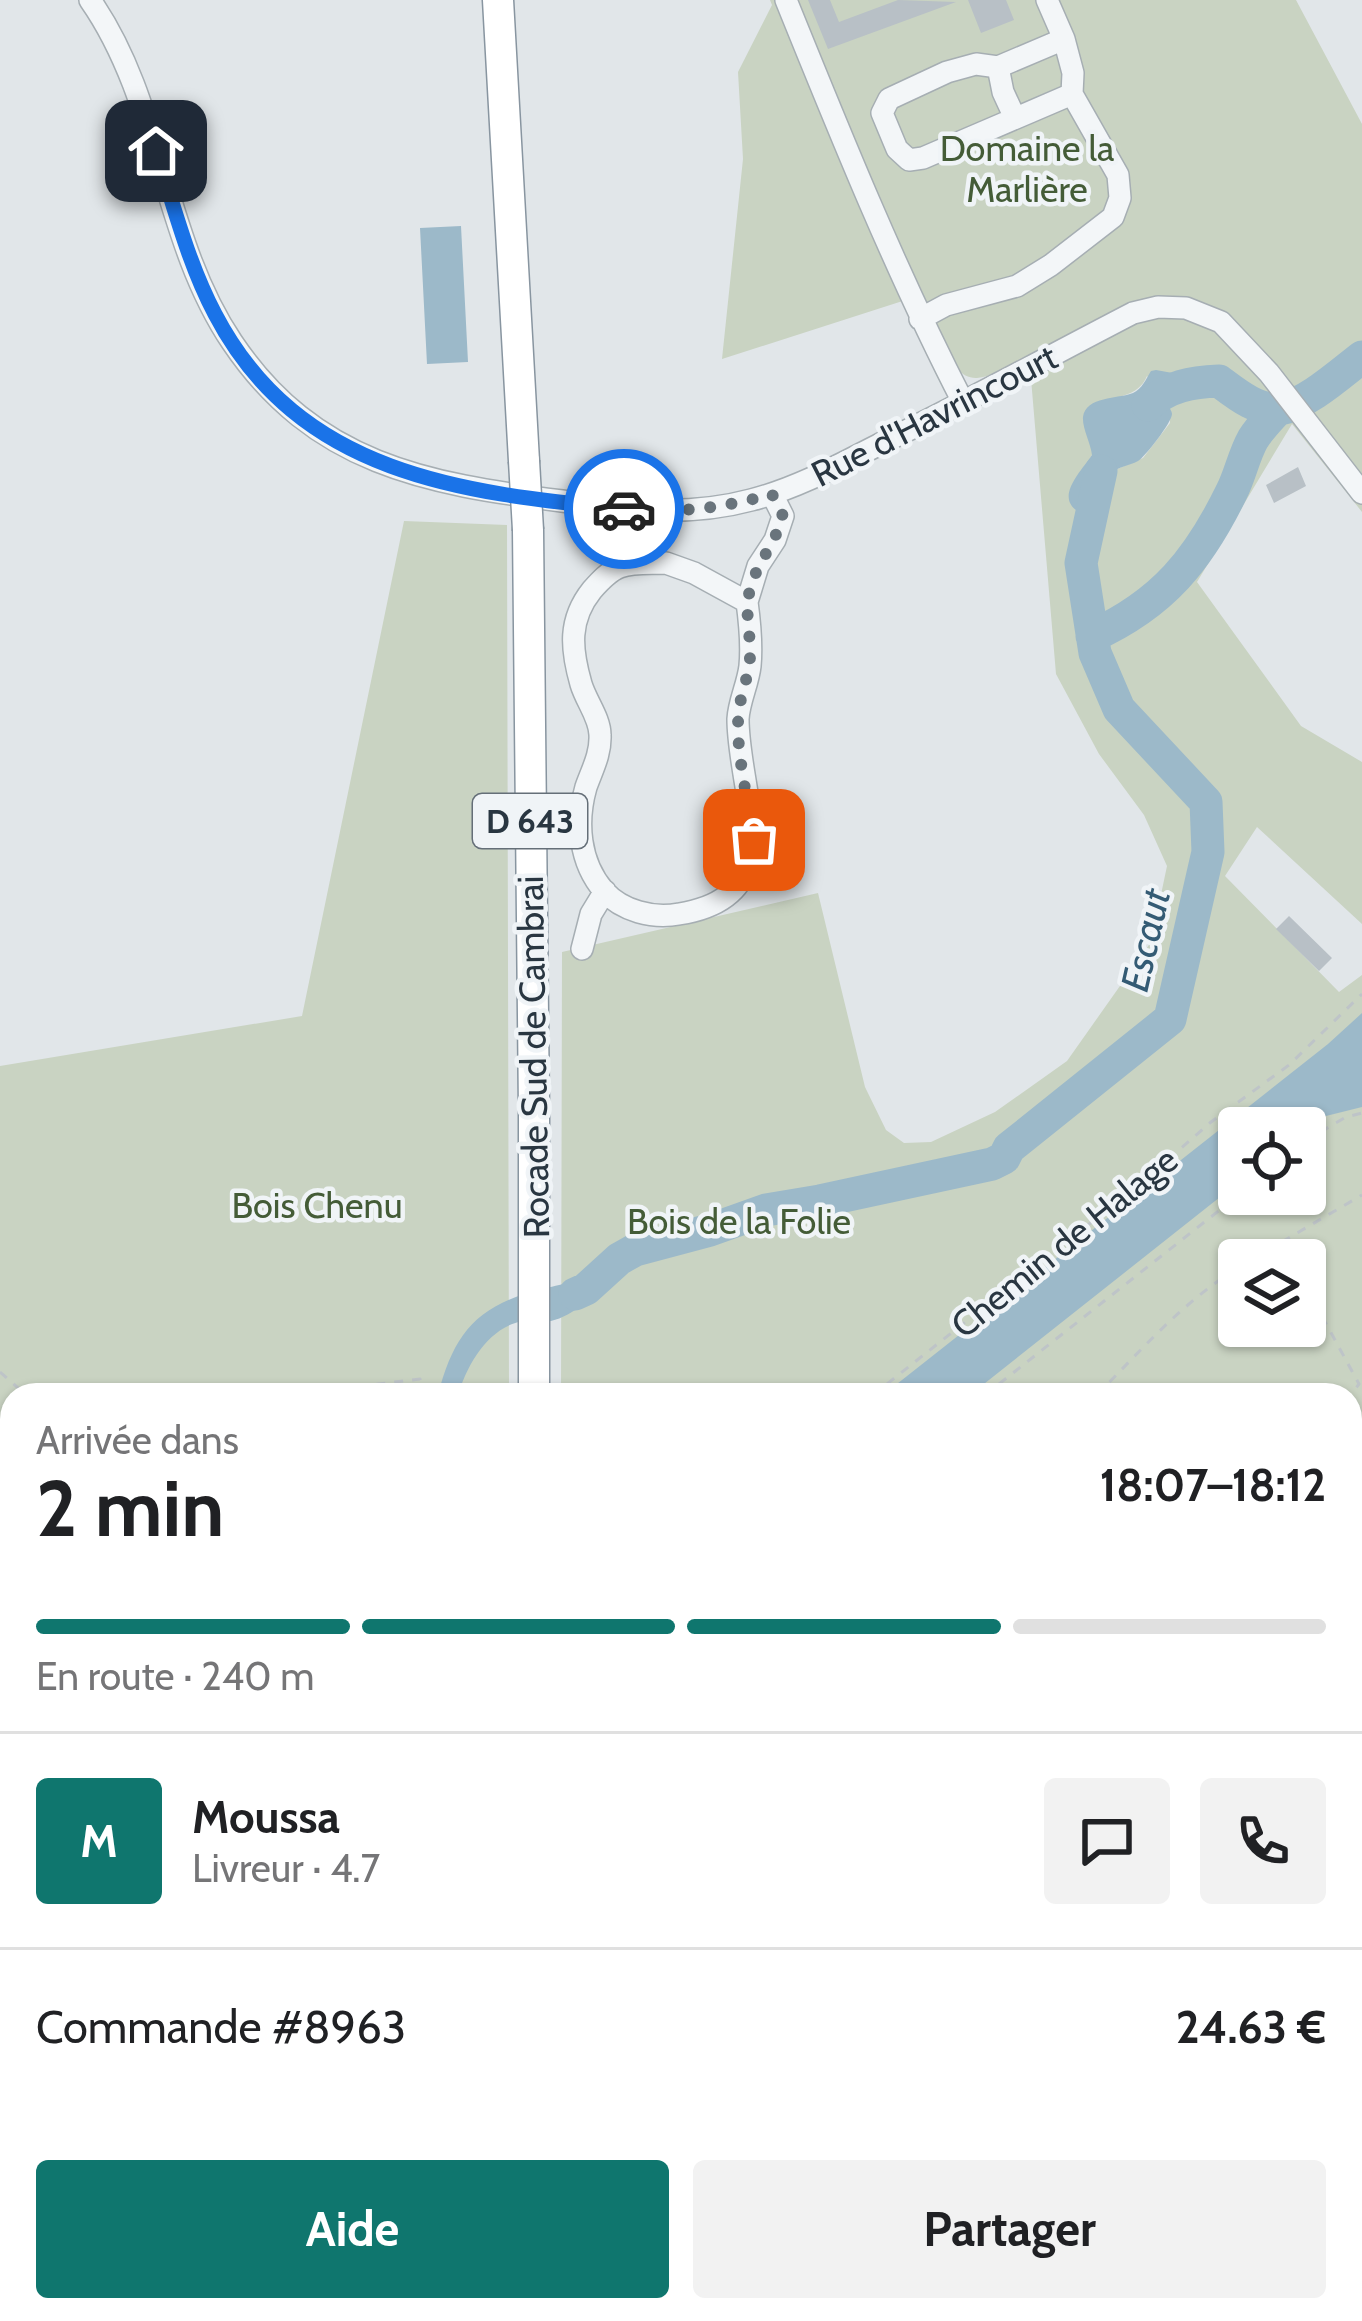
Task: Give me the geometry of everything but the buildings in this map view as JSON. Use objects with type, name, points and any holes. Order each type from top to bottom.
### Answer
[{"type":"highway","name":"Rocade Sud de Cambrai","points":[[498,0],[528,530],[534,1383]]},
{"type":"street","name":"Rue d'Havrincourt","points":[[90,0],[138,92],[185,241],[213,311],[254,372],[307,422],[355,452],[398,470],[439,482],[605,507],[663,512],[710,508],[772,494],[847,461],[1133,313],[1158,307],[1186,308],[1222,322],[1362,493]]},
{"type":"street","points":[[786,0],[920,320],[963,402]]},
{"type":"street","points":[[920,320],[946,305],[1017,286],[1113,217],[1120,198],[1118,175],[1072,94],[1073,73],[1064,38],[1047,0]]},
{"type":"street","points":[[1064,38],[998,67],[976,64],[946,72],[889,99],[882,112],[897,149],[909,160],[1072,94]]},
{"type":"street","points":[[998,67],[1003,92],[1016,118]]},
{"type":"street","points":[[747,602],[666,563],[621,567],[601,580],[580,605],[572,636],[582,686],[601,729],[579,827],[587,864],[604,891],[624,907],[653,916],[706,909],[734,890],[749,865],[754,840],[739,711],[750,670],[747,602],[758,566],[776,540],[783,516],[772,494]]},
{"type":"street","points":[[582,949],[591,914],[604,891]]},
{"type":"path","name":"Chemin de Halage","points":[[888,1383],[1211,1122],[1289,1065],[1362,994]]},
{"type":"path","points":[[1326,1129],[1362,1113]]},
{"type":"path","points":[[1286,1239],[1362,1195]]},
{"type":"path","points":[[1000,1383],[1218,1211]]},
{"type":"path","points":[[1109,1383],[1218,1280]]},
{"type":"path","points":[[1326,1324],[1358,1383]]},
{"type":"path","points":[[387,1383],[420,1379],[420,1383]]},
{"type":"green space","name":"Bois de la Folie","points":[[770,0],[1296,0],[1362,124],[1362,512],[1292,424],[1197,582],[1301,726],[1362,762],[1362,924],[1257,827],[1225,876],[1339,992],[1362,975],[1362,1383],[561,1383],[562,952],[818,893],[865,1087],[886,1130],[904,1143],[931,1142],[995,1112],[1067,1061],[1151,942],[1167,866],[1144,815],[1099,754],[1056,674],[1029,355],[990,375],[967,376],[948,359],[915,297],[722,359],[743,159],[738,72],[772,5]],"holes":[[[1147,376],[1170,403],[1170,423],[1143,458],[1108,476],[1079,514],[1071,490],[1092,455],[1093,404],[1131,392]]]},
{"type":"green space","name":"Bois Chenu","points":[[404,521],[507,525],[509,1383],[0,1383],[0,1066],[302,1016]]},
{"type":"water","points":[[461,226],[468,362],[427,364],[420,228]]},
{"type":"water","points":[[1156,370],[1186,380],[1184,393],[1168,405],[1172,414],[1168,424],[1141,458],[1111,474],[1088,516],[1076,510],[1070,504],[1070,488],[1092,455],[1083,421],[1085,410],[1096,402],[1136,391]]},
{"type":"water","points":[[1362,1013],[1362,1107],[1326,1116],[1326,1107],[1248,1107]]},
{"type":"water","points":[[1218,1131],[1218,1199],[985,1383],[898,1383]]},
{"type":"water","points":[[599,1259],[614,1280],[559,1318],[523,1321],[499,1331],[473,1360],[463,1383],[442,1383],[459,1341],[481,1316],[513,1298],[576,1279]]},
{"type":"waterway","name":"Escaut","points":[[1148,405],[1181,386],[1219,381],[1255,405],[1280,409],[1312,395],[1362,357]]},
{"type":"waterway","points":[[1092,636],[1159,594],[1192,558],[1232,491],[1253,439],[1277,410]]},
{"type":"waterway","name":"Escaut","points":[[575,1294],[635,1250],[766,1210],[992,1164],[1170,1019],[1208,852],[1206,802],[1119,709],[1095,653],[1081,563],[1101,471]]},
{"type":"way so far","points":[[624,509],[710,508],[772,494],[783,516],[776,540],[758,566],[747,602],[750,670],[739,711],[739,741],[754,840]]},
{"type":"route","points":[[156,151],[213,311],[265,384],[307,422],[355,452],[416,476],[624,509]]},
{"type":"park label","name":"Domaine la Marlière","points":[[1027,168]]}]
